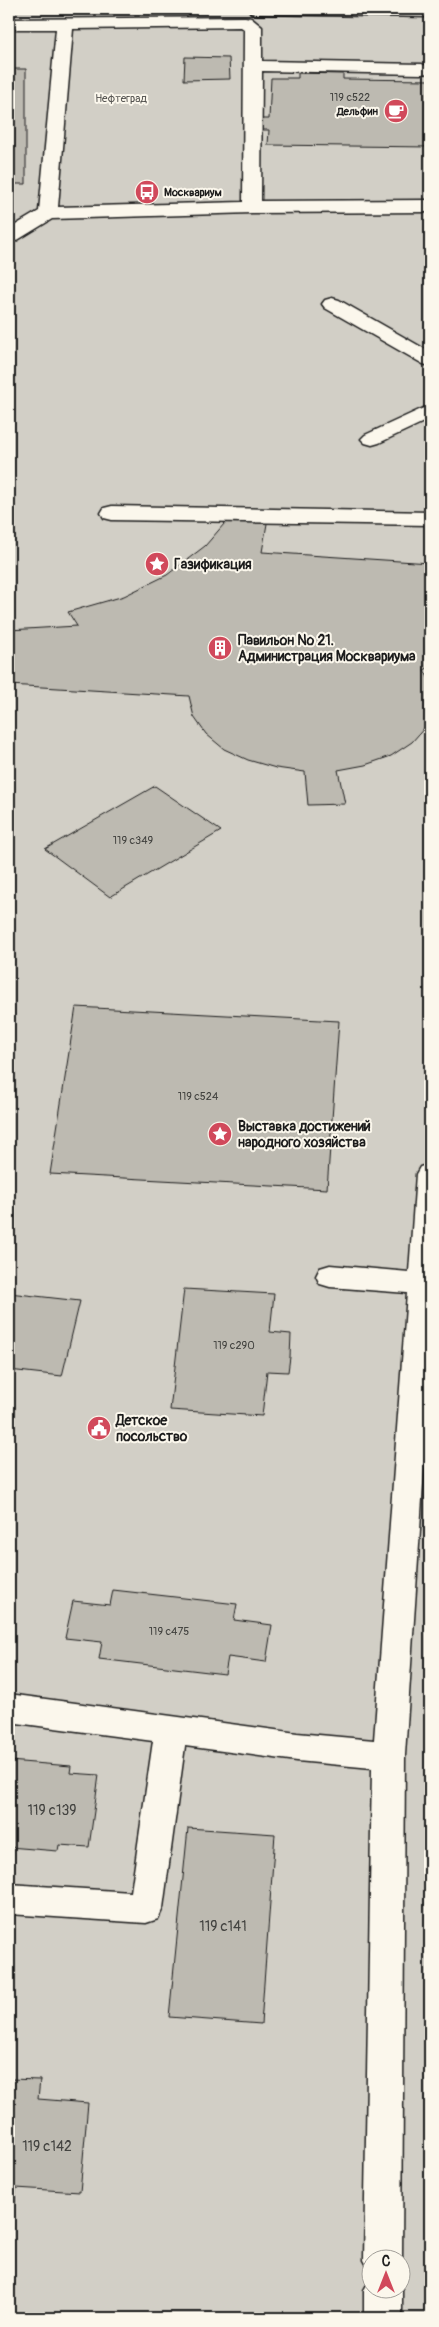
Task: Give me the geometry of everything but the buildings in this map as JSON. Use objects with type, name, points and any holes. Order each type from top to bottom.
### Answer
[{"type":"lane","points":[[257,9],[430,12]]},
{"type":"lane","points":[[9,24],[245,16],[253,27],[252,207]]},
{"type":"lane","points":[[48,213],[65,23]]},
{"type":"lane","points":[[253,66],[422,68]]},
{"type":"lane","points":[[9,237],[48,213],[252,207],[430,206]]},
{"type":"lane","points":[[332,304],[430,360]]},
{"type":"lane","points":[[372,439],[430,411]]},
{"type":"lane","points":[[112,513],[430,519]]},
{"type":"lane","points":[[383,2250],[389,1754],[430,1174]]},
{"type":"lane","points":[[330,1276],[422,1284]]},
{"type":"lane","points":[[9,1708],[297,1748],[389,1754]]},
{"type":"lane","points":[[9,1899],[146,1908],[171,1729]]},
{"type":"lane","points":[[383,2300],[383,2318]]},
{"type":"green space","name":"Выставка достижений народного хозяйства","points":[[9,9],[430,9],[430,2318],[9,2318]]},
{"type":"place","name":"Дельфин","points":[[396,111]]},
{"type":"place","name":"Москвариум","points":[[147,192]]},
{"type":"place","name":"Газификация","points":[[157,564]]},
{"type":"place","name":"Павильон № 21. Администрация Москвариума","points":[[220,648]]},
{"type":"place","name":"Выставка достижений народного хозяйства","points":[[220,1134]]},
{"type":"place","name":"Детское посольство","points":[[99,1428]]},
{"type":"park label","name":"Нефтеград","points":[[121,98]]}]
